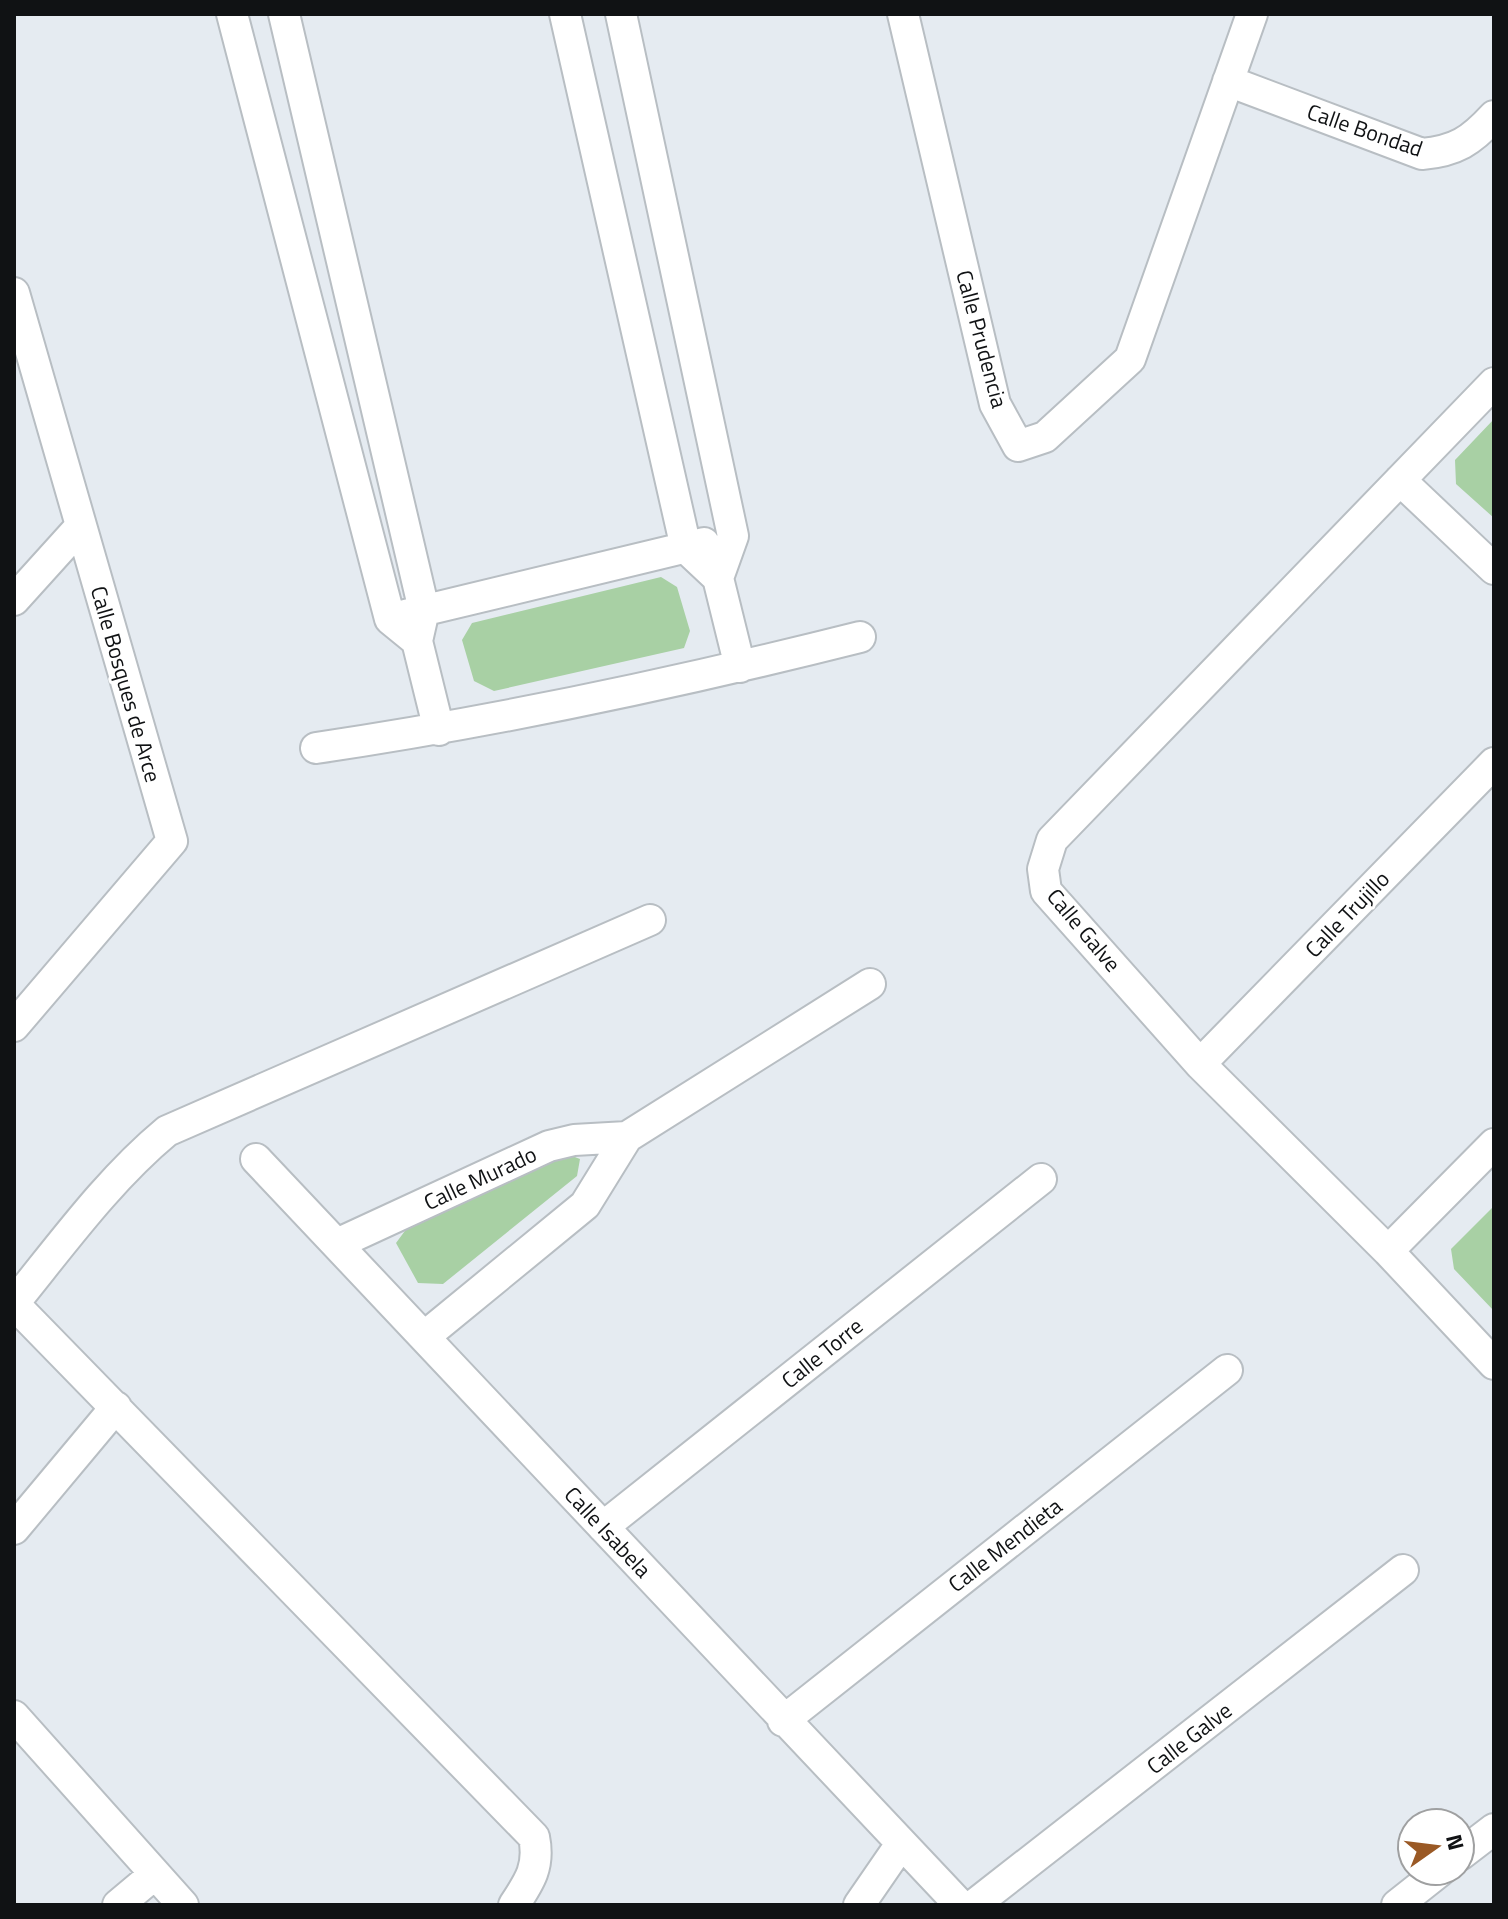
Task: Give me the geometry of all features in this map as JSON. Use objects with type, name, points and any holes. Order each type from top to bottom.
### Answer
[{"type":"street","points":[[232,14],[390,619],[417,641]]},
{"type":"street","points":[[284,14],[424,610],[417,641],[439,730]]},
{"type":"street","points":[[565,14],[686,548],[718,578],[740,667]]},
{"type":"street","points":[[621,14],[733,536],[718,578]]},
{"type":"street","name":"Calle Prudencia","points":[[913,18],[995,404],[1018,446],[1045,437],[1130,359],[1252,14]]},
{"type":"street","name":"Calle Bondad","points":[[1228,81],[1422,154],[1453,150],[1471,141],[1494,116]]},
{"type":"street","name":"Calle Bosques de Arce","points":[[14,293],[172,841],[14,1026]]},
{"type":"street","name":"Calle Galve","points":[[1494,383],[1052,840],[1043,869],[1046,891],[1200,1064],[1388,1251],[1494,1364]]},
{"type":"street","points":[[1400,480],[1494,569]]},
{"type":"street","points":[[14,600],[80,527]]},
{"type":"street","points":[[390,619],[733,536]]},
{"type":"street","points":[[316,748],[439,730],[740,667],[860,637]]},
{"type":"street","name":"Calle Trujillo","points":[[1200,1064],[1494,763]]},
{"type":"street","points":[[514,1905],[538,1858],[534,1837],[14,1303],[113,1183],[138,1155],[167,1131],[650,920]]},
{"type":"street","name":"Calle Murado","points":[[424,1337],[585,1205],[627,1137],[870,984]]},
{"type":"street","name":"Calle Murado","points":[[339,1243],[549,1146],[574,1140],[627,1137]]},
{"type":"street","points":[[1388,1251],[1494,1144]]},
{"type":"street","name":"Calle Isabela","points":[[256,1159],[339,1243],[783,1721],[960,1905]]},
{"type":"street","name":"Calle Torre","points":[[603,1527],[1041,1179]]},
{"type":"street","name":"Calle Mendieta","points":[[783,1721],[1227,1370]]},
{"type":"street","points":[[14,1529],[116,1407]]},
{"type":"street","name":"Calle Galve","points":[[974,1905],[1403,1570]]},
{"type":"street","points":[[20,1735],[183,1905]]},
{"type":"street","points":[[1476,1843],[1494,1829]]},
{"type":"street","points":[[859,1905],[901,1844]]},
{"type":"street","points":[[118,1905],[155,1874]]},
{"type":"street","points":[[1397,1905],[1420,1887]]},
{"type":"green space","points":[[1494,419],[1494,518],[1456,484],[1455,460]]},
{"type":"green space","points":[[661,577],[677,587],[690,631],[684,648],[494,691],[474,681],[462,640],[472,623]]},
{"type":"green space","points":[[567,1154],[580,1159],[577,1176],[443,1284],[418,1283],[396,1243],[410,1224]]},
{"type":"green space","points":[[1494,1206],[1494,1311],[1454,1269],[1451,1249]]}]
